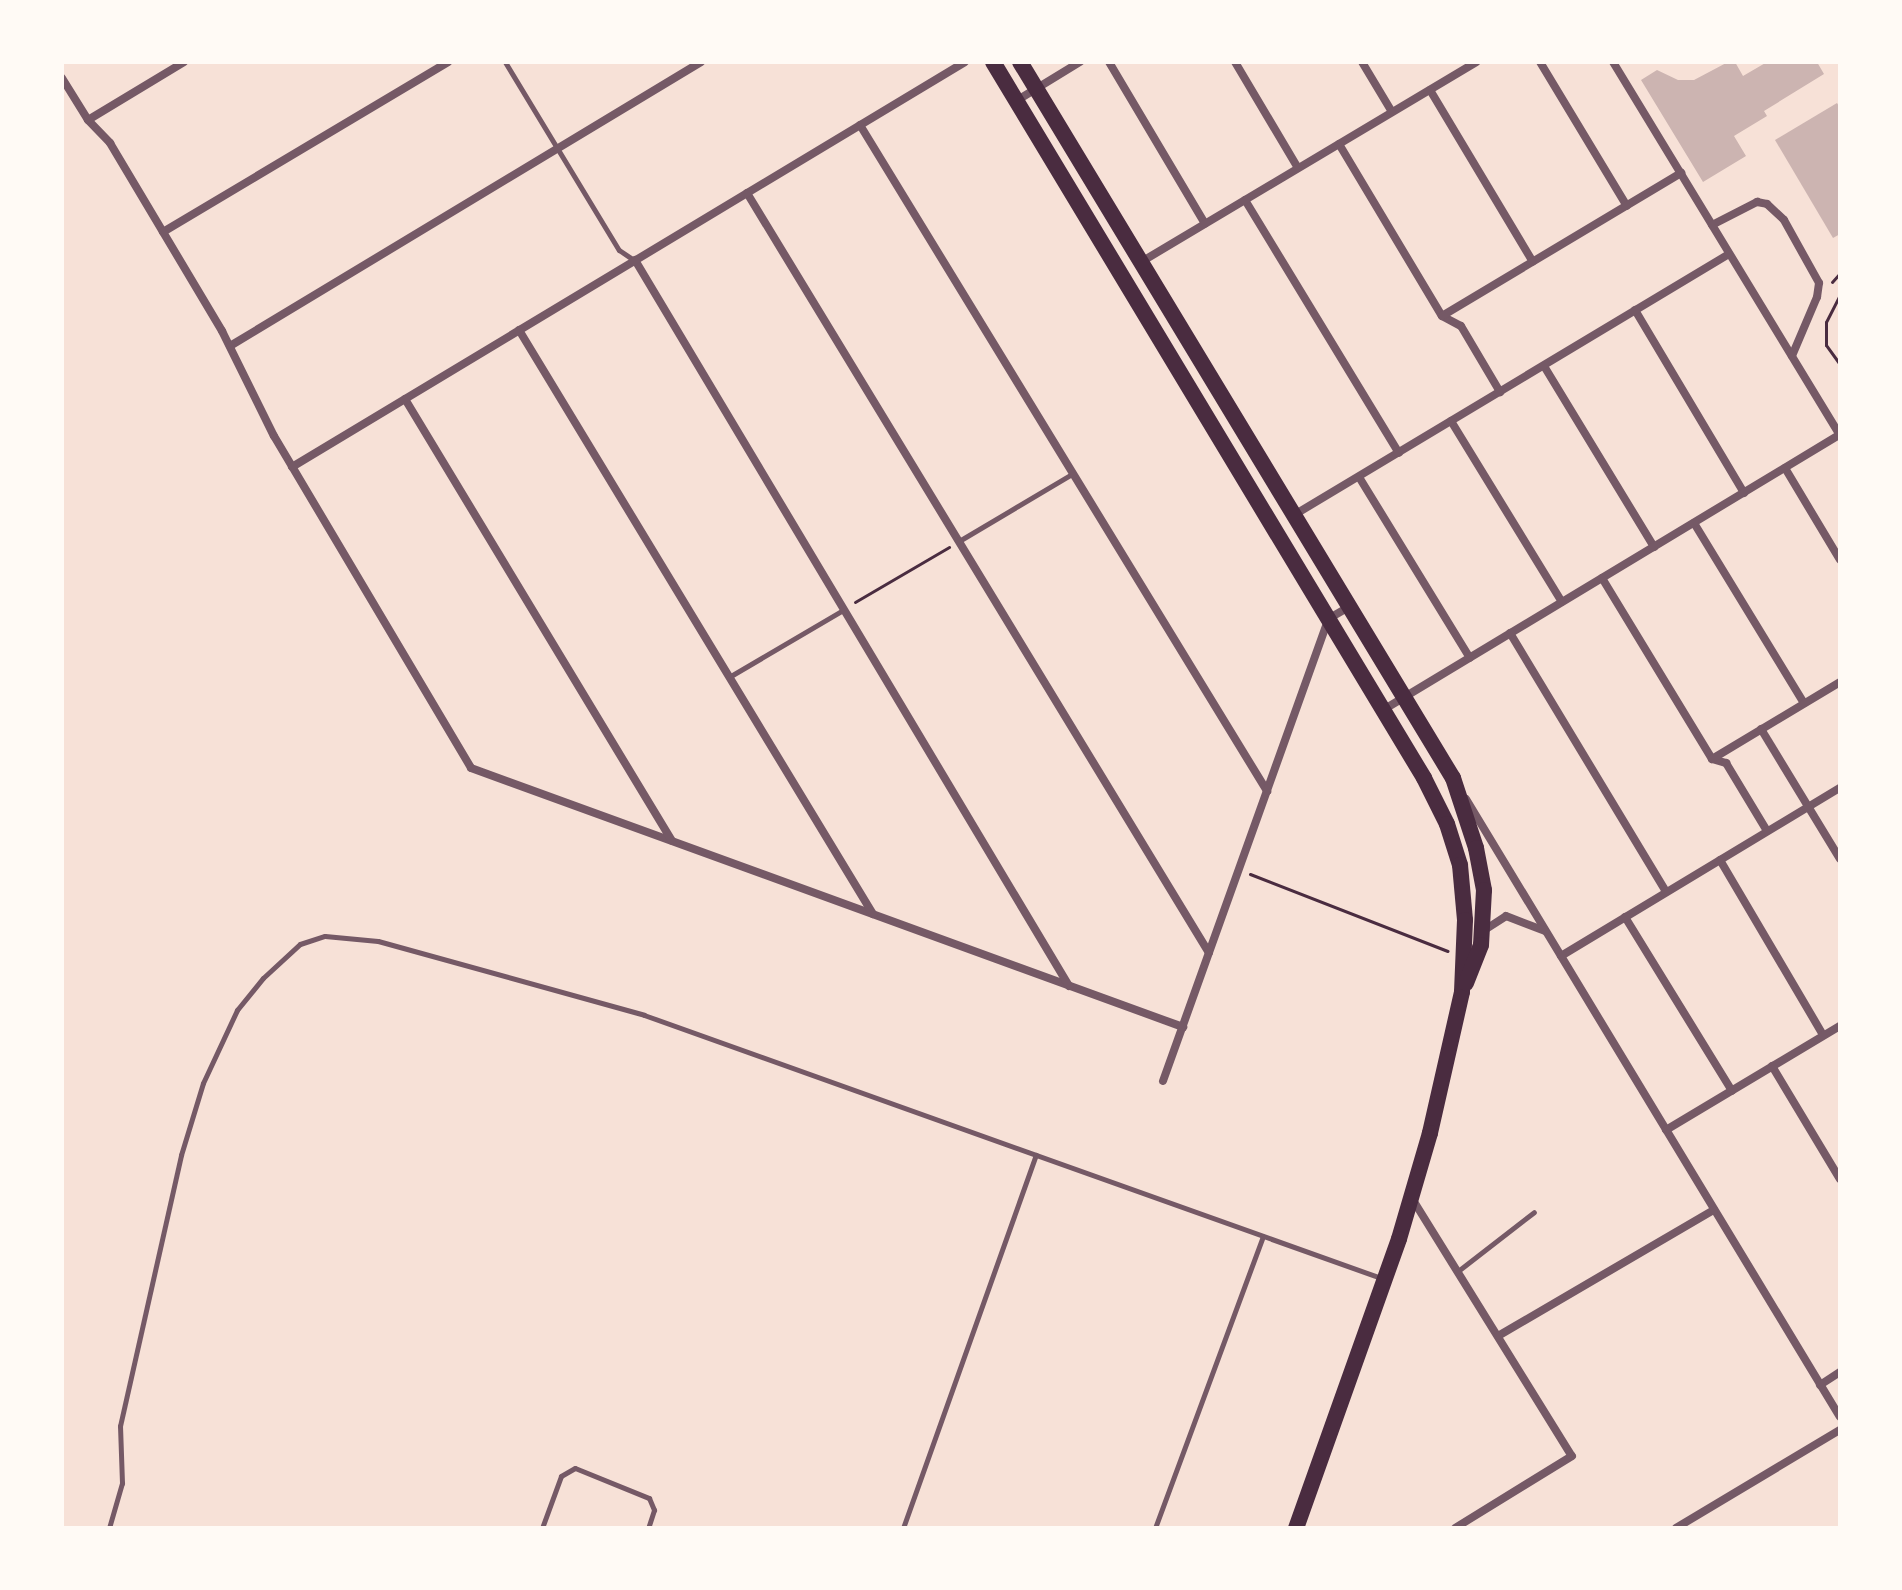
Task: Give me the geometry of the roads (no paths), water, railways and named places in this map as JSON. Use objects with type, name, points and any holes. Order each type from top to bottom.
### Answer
[{"type":"main road","points":[[993,62],[1383,710],[1437,802],[1455,846],[1465,902],[1462,992],[1413,1199],[1296,1528]]},
{"type":"main road","points":[[1020,62],[1453,778],[1480,867],[1483,931],[1477,960],[1462,992]]},
{"type":"street","points":[[88,120],[184,62]]},
{"type":"street","points":[[163,232],[448,62]]},
{"type":"street","points":[[230,346],[701,62]]},
{"type":"street","points":[[292,467],[965,62]]},
{"type":"street","points":[[1016,101],[1080,62]]},
{"type":"street","points":[[1109,62],[1205,224]]},
{"type":"street","points":[[1235,62],[1298,168]]},
{"type":"street","points":[[1362,62],[1392,112]]},
{"type":"street","points":[[1141,262],[1476,62]]},
{"type":"street","points":[[1540,62],[1627,206]]},
{"type":"street","points":[[1383,710],[1840,436],[1613,62]]},
{"type":"street","points":[[62,78],[88,120],[110,143],[163,232],[230,346],[292,467],[471,768],[1183,1027]]},
{"type":"street","points":[[1430,90],[1533,262]]},
{"type":"street","points":[[860,125],[1267,791]]},
{"type":"street","points":[[1339,144],[1442,316],[1461,326],[1500,392]]},
{"type":"street","points":[[1442,316],[1681,173]]},
{"type":"street","points":[[747,193],[1209,953]]},
{"type":"street","points":[[1245,200],[1399,453]]},
{"type":"street","points":[[1712,225],[1757,202],[1767,204],[1784,220],[1819,283],[1817,297],[1792,356]]},
{"type":"street","points":[[1294,515],[1729,254]]},
{"type":"street","points":[[635,260],[1069,986]]},
{"type":"street","points":[[1635,310],[1744,493]]},
{"type":"street","points":[[519,330],[873,914]]},
{"type":"street","points":[[1544,366],[1654,547]]},
{"type":"street","points":[[405,399],[673,842]]},
{"type":"street","points":[[1451,421],[1562,602]]},
{"type":"street","points":[[1785,468],[1840,560]]},
{"type":"street","points":[[1359,477],[1470,658]]},
{"type":"street","points":[[1694,523],[1804,703]]},
{"type":"street","points":[[1602,578],[1712,759],[1726,763],[1767,831]]},
{"type":"street","points":[[1163,1081],[1328,619],[1349,606]]},
{"type":"street","points":[[1510,633],[1666,892]]},
{"type":"street","points":[[1712,759],[1840,682]]},
{"type":"street","points":[[1761,729],[1840,859]]},
{"type":"street","points":[[1453,778],[1840,1417]]},
{"type":"street","points":[[1561,956],[1840,788]]},
{"type":"street","points":[[1720,860],[1823,1035]]},
{"type":"street","points":[[1483,931],[1506,916],[1517,917],[1546,931]]},
{"type":"street","points":[[1625,917],[1732,1091]]},
{"type":"street","points":[[1666,1130],[1840,1026]]},
{"type":"street","points":[[1772,1066],[1840,1179]]},
{"type":"street","points":[[1413,1199],[1572,1456],[1455,1528]]},
{"type":"street","points":[[1498,1336],[1714,1210]]},
{"type":"street","points":[[1820,1385],[1840,1372]]},
{"type":"street","points":[[1676,1528],[1840,1430]]},
{"type":"lane","points":[[505,62],[619,250],[635,260]]},
{"type":"lane","points":[[959,541],[1073,474]]},
{"type":"lane","points":[[729,677],[844,609]]},
{"type":"lane","points":[[109,1528],[122,1483],[120,1426],[181,1155],[203,1083],[237,1010],[263,978],[300,944],[325,936],[378,941],[644,1015],[1385,1280]]},
{"type":"lane","points":[[903,1528],[1036,1155]]},
{"type":"lane","points":[[1458,1271],[1534,1212]]},
{"type":"lane","points":[[1155,1528],[1263,1236]]},
{"type":"lane","points":[[542,1528],[561,1476],[575,1468],[649,1498],[654,1510],[648,1528]]}]
